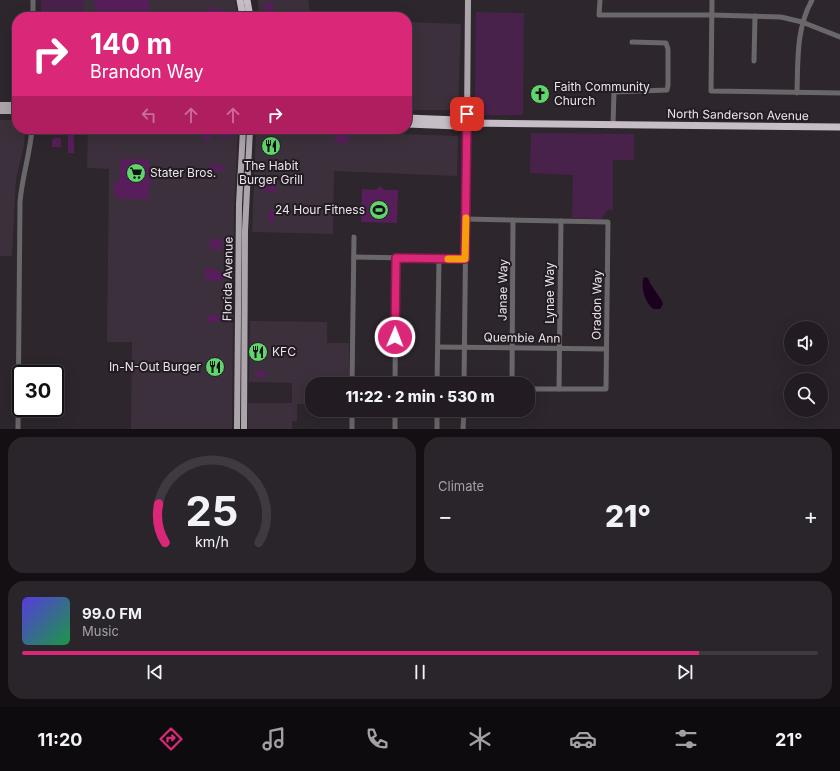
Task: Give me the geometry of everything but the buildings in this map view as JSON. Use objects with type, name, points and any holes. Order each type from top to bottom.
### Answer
[{"type":"highway","points":[[240,0],[241,12]]},
{"type":"highway","points":[[247,0],[249,12]]},
{"type":"highway","name":"North Sanderson Avenue","points":[[412,118],[458,120],[467,123],[840,127]]},
{"type":"highway","name":"North Sanderson Avenue","points":[[412,124],[458,126],[467,123]]},
{"type":"main road","points":[[467,123],[468,0]]},
{"type":"main road","points":[[0,105],[12,105]]},
{"type":"main road","points":[[0,111],[12,111]]},
{"type":"main road","name":"Florida Avenue","points":[[239,429],[239,204],[243,134]]},
{"type":"main road","name":"Florida Avenue","points":[[239,429],[244,415],[246,231],[250,134]]},
{"type":"main road","points":[[238,386],[240,392],[240,414],[244,415]]},
{"type":"street","points":[[33,0],[33,12]]},
{"type":"street","points":[[600,0],[599,15],[712,15],[780,17],[802,22],[840,37]]},
{"type":"street","points":[[712,0],[711,91],[840,93]]},
{"type":"street","points":[[797,93],[799,38],[802,22],[812,0]]},
{"type":"street","points":[[754,61],[755,16]]},
{"type":"street","points":[[613,124],[614,92],[667,90],[668,49],[666,43],[632,42]]},
{"type":"street","points":[[464,377],[467,123]]},
{"type":"street","points":[[18,429],[20,202],[32,134]]},
{"type":"street","points":[[466,219],[561,221]]},
{"type":"street","name":"Janae Way","points":[[512,377],[513,220]]},
{"type":"street","name":"Oradon Way","points":[[559,389],[606,389],[608,222],[561,221]]},
{"type":"street","name":"Lynae Way","points":[[559,389],[561,221]]},
{"type":"street","points":[[352,377],[354,237]]},
{"type":"street","points":[[354,257],[465,259]]},
{"type":"street","points":[[395,377],[396,258]]},
{"type":"street","points":[[437,377],[439,259]]},
{"type":"street","name":"Quembie Ann","points":[[438,347],[606,349]]},
{"type":"street","points":[[535,389],[559,389]]},
{"type":"street","points":[[352,417],[352,429]]},
{"type":"street","points":[[395,417],[395,429]]},
{"type":"street","points":[[437,417],[437,429]]},
{"type":"street","points":[[463,429],[464,417]]},
{"type":"shaded area","points":[[41,0],[84,0],[84,12],[41,12]]},
{"type":"shaded area","points":[[84,0],[235,0],[237,12],[84,12]]},
{"type":"shaded area","points":[[258,0],[308,0],[310,12],[259,12]]},
{"type":"shaded area","points":[[476,12],[524,13],[523,115],[478,115],[475,111]]},
{"type":"shaded area","points":[[412,22],[461,24],[458,110],[412,110]]},
{"type":"shaded area","points":[[0,120],[12,120],[12,134],[25,134],[24,146],[16,179],[12,256],[0,256]]},
{"type":"shaded area","points":[[531,133],[634,134],[634,160],[613,160],[613,210],[607,210],[602,219],[572,218],[573,175],[530,173]]},
{"type":"shaded area","points":[[88,134],[238,134],[234,209],[232,429],[131,429],[132,342],[107,342],[109,169],[87,168]]},
{"type":"shaded area","points":[[256,134],[402,134],[458,136],[457,176],[334,171],[333,234],[252,232]]},
{"type":"shaded area","points":[[644,277],[648,278],[662,301],[663,304],[660,309],[653,309],[646,298],[643,290]]},
{"type":"shaded area","points":[[250,321],[327,322],[327,343],[349,343],[349,377],[305,377],[305,404],[297,404],[297,421],[292,421],[292,429],[248,429],[248,403],[292,403],[292,383],[249,382]]},
{"type":"slow traffic","points":[[448,259],[465,259],[466,218]]},
{"type":"place","name":"Faith Community Church","points":[[540,94]]},
{"type":"place","name":"The Habit Burger Grill","points":[[271,146]]},
{"type":"place","name":"Stater Bros.","points":[[136,173]]},
{"type":"place","name":"24 Hour Fitness","points":[[379,210]]},
{"type":"place","name":"KFC","points":[[258,352]]},
{"type":"place","name":"In-N-Out Burger","points":[[215,367]]},
{"type":"route","points":[[395,337],[396,258],[465,259],[467,114]]}]
